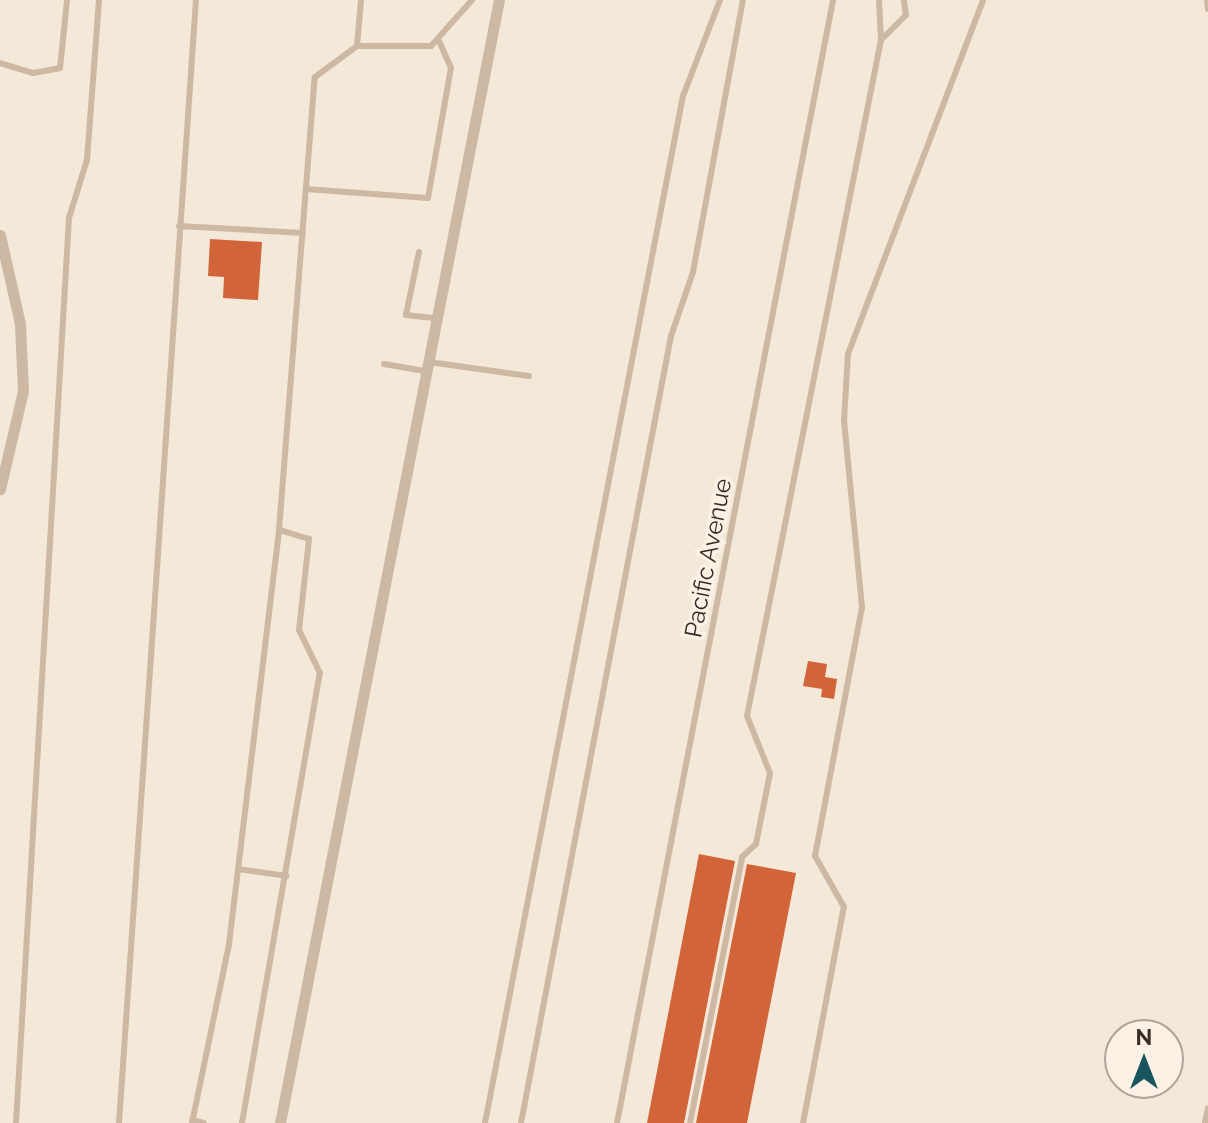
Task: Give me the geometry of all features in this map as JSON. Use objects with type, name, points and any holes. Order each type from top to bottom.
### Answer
[{"type":"street","points":[[280,1123],[434,318],[499,0]]},
{"type":"street","points":[[0,235],[20,324],[23,391],[0,489]]},
{"type":"lane","points":[[0,63],[33,73],[60,68],[67,0]]},
{"type":"lane","points":[[16,1123],[69,218],[87,160],[99,0]]},
{"type":"lane","points":[[119,1123],[196,0]]},
{"type":"lane","points":[[357,46],[361,0]]},
{"type":"lane","points":[[204,1123],[192,1122],[238,869],[279,530],[315,77],[357,46],[414,50],[439,41],[472,0]]},
{"type":"lane","points":[[485,1123],[683,96],[720,0]]},
{"type":"lane","points":[[521,1123],[671,336],[693,272],[743,0]]},
{"type":"lane","name":"Pacific Avenue","points":[[617,1123],[833,0]]},
{"type":"lane","points":[[690,1123],[742,857],[756,844],[770,773],[747,716],[881,40],[879,0]]},
{"type":"lane","points":[[881,40],[906,15],[904,0]]},
{"type":"lane","points":[[803,1123],[844,907],[815,856],[862,607],[844,410],[848,354],[983,0]]},
{"type":"lane","points":[[1207,0],[1208,9]]},
{"type":"lane","points":[[306,189],[428,198],[452,63],[439,41]]},
{"type":"lane","points":[[179,226],[303,233]]},
{"type":"lane","points":[[419,252],[406,315],[434,318]]},
{"type":"lane","points":[[384,364],[529,376]]},
{"type":"lane","points":[[242,1123],[287,876],[320,670],[299,630],[309,539],[279,530]]},
{"type":"lane","points":[[238,869],[287,876]]},
{"type":"lane","points":[[1205,1123],[1208,1108]]},
{"type":"building","points":[[210,239],[262,242],[258,300],[223,298],[224,277],[208,276]]},
{"type":"building","points":[[808,661],[827,664],[825,677],[837,679],[834,699],[821,697],[822,689],[803,686]]},
{"type":"building","points":[[699,854],[735,861],[684,1123],[647,1123]]},
{"type":"building","points":[[747,864],[796,873],[747,1123],[696,1123]]}]
